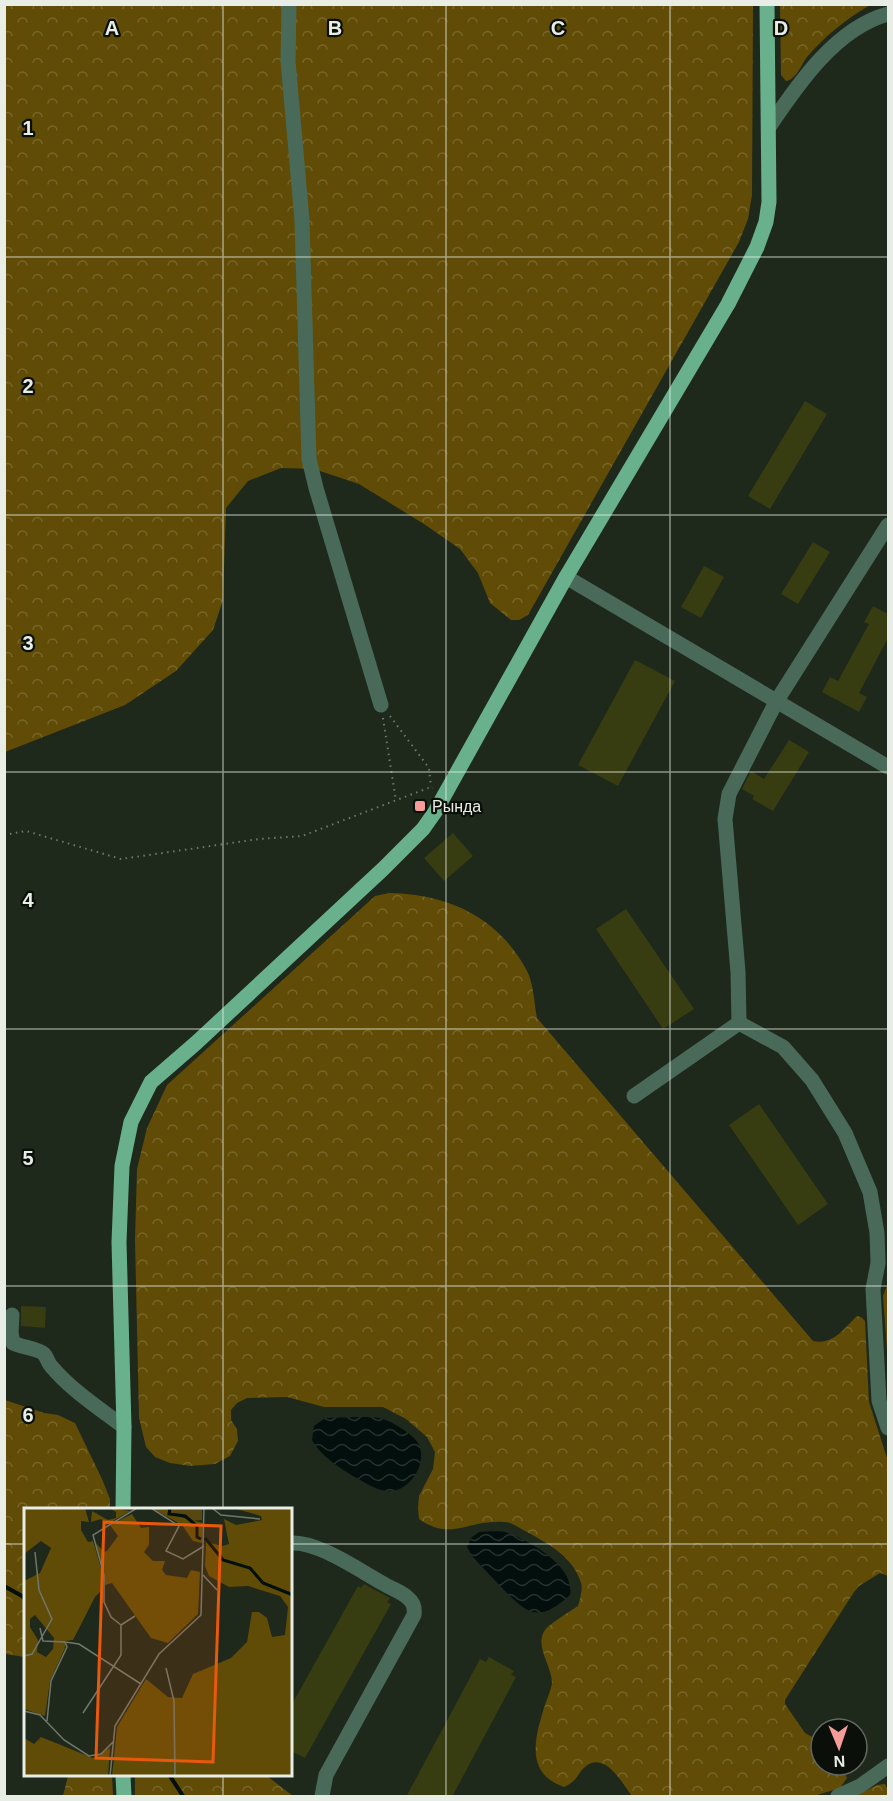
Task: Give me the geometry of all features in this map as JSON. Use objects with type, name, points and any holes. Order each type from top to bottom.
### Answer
[{"type":"main road","points":[[123,1508],[124,1427],[119,1242],[122,1166],[131,1122],[151,1082],[196,1043],[423,829],[447,793],[566,577],[728,304],[757,247],[766,222],[770,179],[767,4]]},
{"type":"main road","points":[[123,1777],[124,1797]]},
{"type":"street","points":[[289,4],[288,61],[302,220],[309,459],[381,705]]},
{"type":"street","points":[[769,127],[792,93],[832,47],[852,30],[873,18],[888,14]]},
{"type":"street","points":[[739,1023],[738,972],[725,819],[729,794],[777,702],[888,525]]},
{"type":"street","points":[[566,577],[888,767]]},
{"type":"street","points":[[634,1096],[739,1023]]},
{"type":"street","points":[[739,1023],[783,1047],[812,1080],[844,1133],[870,1192],[877,1233],[878,1263],[873,1289],[879,1401],[888,1428]]},
{"type":"street","points":[[12,1316],[11,1334],[14,1343],[24,1348],[38,1350],[45,1355],[49,1365],[77,1391],[124,1427]]},
{"type":"street","points":[[292,1543],[320,1549],[410,1599],[415,1608],[414,1615],[326,1775],[322,1797]]},
{"type":"street","points":[[838,1797],[860,1786],[888,1766]]},
{"type":"path","points":[[381,705],[429,768],[431,787]]},
{"type":"path","points":[[381,705],[396,801]]},
{"type":"path","points":[[4,835],[26,831],[121,860],[259,839],[302,836],[431,787],[447,793]]},
{"type":"green space","points":[[780,4],[870,5],[829,35],[807,57],[795,75],[786,81],[781,75]]},
{"type":"green space","points":[[5,5],[753,5],[752,195],[748,219],[739,242],[528,615],[519,620],[511,620],[490,603],[478,573],[460,549],[359,484],[314,469],[281,468],[248,481],[226,508],[223,600],[213,630],[176,671],[125,705],[5,752]]},
{"type":"green space","points":[[389,893],[431,898],[468,912],[501,935],[529,975],[537,1018],[813,1341],[827,1341],[842,1331],[857,1316],[865,1321],[869,1402],[888,1461],[888,1576],[880,1573],[859,1586],[854,1592],[785,1700],[785,1704],[805,1733],[809,1735],[809,1777],[847,1777],[840,1788],[814,1796],[632,1796],[612,1770],[599,1763],[592,1763],[585,1767],[575,1780],[564,1787],[551,1781],[543,1773],[536,1753],[538,1729],[552,1683],[541,1643],[545,1630],[578,1606],[582,1588],[577,1574],[572,1565],[558,1551],[509,1523],[491,1522],[441,1529],[419,1519],[419,1496],[433,1469],[435,1452],[427,1437],[406,1419],[383,1407],[324,1407],[287,1397],[247,1398],[237,1403],[231,1410],[231,1420],[237,1429],[238,1441],[230,1456],[215,1464],[190,1466],[170,1463],[155,1457],[146,1447],[139,1418],[135,1240],[137,1169],[147,1128],[167,1085],[375,896]]},
{"type":"green space","points":[[888,1283],[888,1401],[883,1296]]},
{"type":"green space","points":[[5,1400],[44,1413],[58,1415],[75,1423],[102,1479],[110,1499],[110,1508],[24,1508],[24,1657],[5,1654]]},
{"type":"green space","points":[[68,1777],[112,1777],[113,1796],[63,1796]]},
{"type":"green space","points":[[135,1777],[268,1777],[293,1796],[135,1796]]},
{"type":"green space","points":[[885,1784],[888,1796],[856,1796],[877,1785]]},
{"type":"water","points":[[361,1417],[389,1421],[418,1443],[421,1451],[419,1468],[415,1476],[402,1488],[386,1491],[369,1485],[330,1460],[312,1440],[314,1426],[325,1418]]},
{"type":"water","points":[[479,1532],[505,1532],[550,1556],[566,1574],[570,1584],[570,1595],[560,1604],[543,1612],[535,1612],[521,1606],[472,1556],[467,1547],[471,1538]]},
{"type":"building","points":[[805,401],[827,414],[770,509],[748,496]]},
{"type":"building","points":[[813,542],[830,552],[798,604],[781,594]]},
{"type":"building","points":[[704,566],[724,577],[701,618],[681,607]]},
{"type":"building","points":[[873,606],[888,614],[888,638],[859,693],[867,697],[859,712],[822,692],[830,677],[838,681],[869,624],[864,622]]},
{"type":"building","points":[[635,660],[675,681],[618,786],[578,765]]},
{"type":"building","points":[[789,740],[809,752],[773,811],[752,799],[754,796],[742,789],[751,771],[764,779]]},
{"type":"building","points":[[453,833],[473,856],[444,881],[424,858]]},
{"type":"building","points":[[626,909],[694,1009],[663,1029],[596,929]]},
{"type":"building","points":[[759,1104],[828,1204],[798,1225],[729,1125]]},
{"type":"building","points":[[21,1306],[46,1307],[45,1328],[21,1326]]},
{"type":"building","points":[[364,1584],[390,1598],[387,1602],[391,1604],[305,1758],[292,1752],[292,1704],[358,1586],[361,1588]]},
{"type":"building","points":[[489,1657],[514,1671],[511,1675],[516,1677],[452,1797],[406,1797],[480,1659],[486,1662]]},
{"type":"waterway","points":[[4,1586],[24,1598]]},
{"type":"waterway","points":[[171,1777],[183,1796]]},
{"type":"place","name":"Рында","points":[[420,806]]}]
